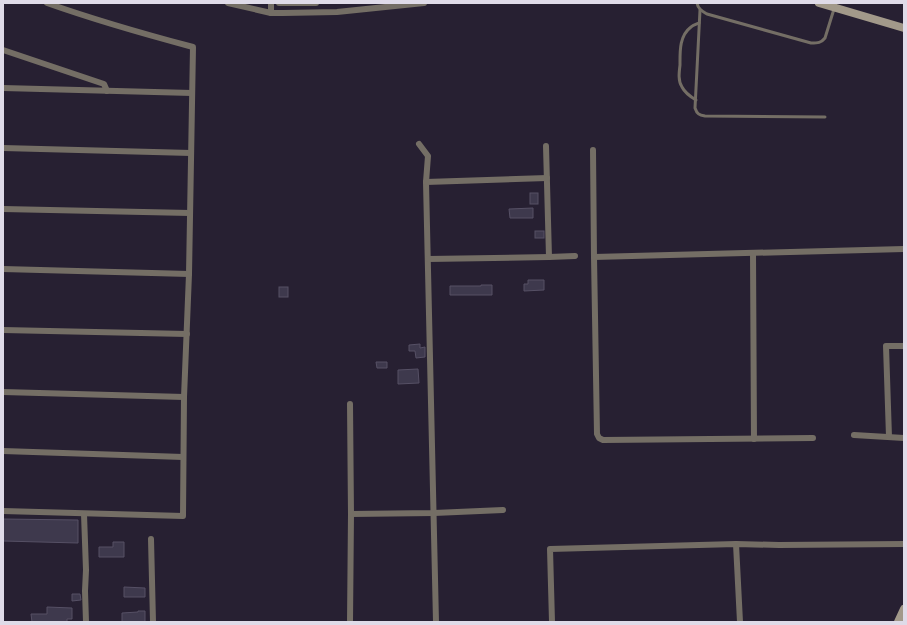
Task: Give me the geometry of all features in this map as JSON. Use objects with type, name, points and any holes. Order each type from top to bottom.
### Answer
[{"type":"main road","points":[[819,3],[904,28]]},
{"type":"main road","points":[[898,622],[904,608]]},
{"type":"street","points":[[3,511],[183,516],[184,397],[189,274],[193,47],[82,16],[47,3]]},
{"type":"street","points":[[228,3],[271,13],[283,14],[337,12],[424,3]]},
{"type":"street","points":[[271,3],[271,13]]},
{"type":"street","points":[[279,3],[316,3]]},
{"type":"street","points":[[283,3],[283,14]]},
{"type":"street","points":[[3,50],[104,84],[107,91]]},
{"type":"street","points":[[3,88],[192,93]]},
{"type":"street","points":[[419,144],[428,156],[426,182],[436,622]]},
{"type":"street","points":[[546,146],[549,257]]},
{"type":"street","points":[[3,148],[190,153]]},
{"type":"street","points":[[593,150],[597,434],[599,438],[603,440],[813,438]]},
{"type":"street","points":[[426,182],[547,178]]},
{"type":"street","points":[[3,209],[190,213]]},
{"type":"street","points":[[594,257],[904,249]]},
{"type":"street","points":[[752,253],[754,439]]},
{"type":"street","points":[[428,259],[575,256]]},
{"type":"street","points":[[3,269],[189,274]]},
{"type":"street","points":[[3,330],[187,334]]},
{"type":"street","points":[[889,437],[886,346],[904,346]]},
{"type":"street","points":[[3,392],[184,397]]},
{"type":"street","points":[[350,404],[350,622]]},
{"type":"street","points":[[854,435],[904,438]]},
{"type":"street","points":[[3,451],[183,457]]},
{"type":"street","points":[[351,514],[503,510]]},
{"type":"street","points":[[84,514],[86,622]]},
{"type":"street","points":[[151,539],[153,622]]},
{"type":"street","points":[[552,622],[550,549],[736,544],[904,544]]},
{"type":"street","points":[[736,544],[740,622]]},
{"type":"lane","points":[[697,3],[700,10],[695,108],[699,115],[825,117]]},
{"type":"lane","points":[[700,10],[707,14],[811,43],[818,43],[825,38],[834,8]]},
{"type":"lane","points":[[696,100],[686,93],[681,86],[679,78],[680,47],[682,38],[687,31],[699,22]]},
{"type":"building","points":[[530,193],[538,193],[538,204],[530,204]]},
{"type":"building","points":[[533,208],[533,218],[510,218],[509,209]]},
{"type":"building","points":[[535,231],[544,231],[544,238],[535,238]]},
{"type":"building","points":[[528,280],[544,280],[544,290],[524,291],[524,284],[528,284]]},
{"type":"building","points":[[492,285],[492,295],[450,295],[450,286]]},
{"type":"building","points":[[279,287],[288,287],[288,297],[279,297]]},
{"type":"building","points":[[420,344],[420,348],[425,347],[425,357],[416,358],[415,351],[409,351],[409,345]]},
{"type":"building","points":[[376,362],[387,362],[387,368],[377,368]]},
{"type":"building","points":[[418,369],[419,383],[398,384],[398,370]]},
{"type":"building","points":[[3,519],[78,520],[78,543],[3,541]]},
{"type":"building","points":[[113,542],[124,542],[124,557],[99,557],[99,547],[113,547]]},
{"type":"building","points":[[124,587],[145,588],[145,597],[124,597]]},
{"type":"building","points":[[72,594],[80,594],[81,600],[72,601]]},
{"type":"building","points":[[47,607],[72,608],[72,619],[67,619],[67,622],[32,622],[31,614],[47,614]]},
{"type":"building","points":[[145,611],[145,622],[122,622],[122,613]]}]
